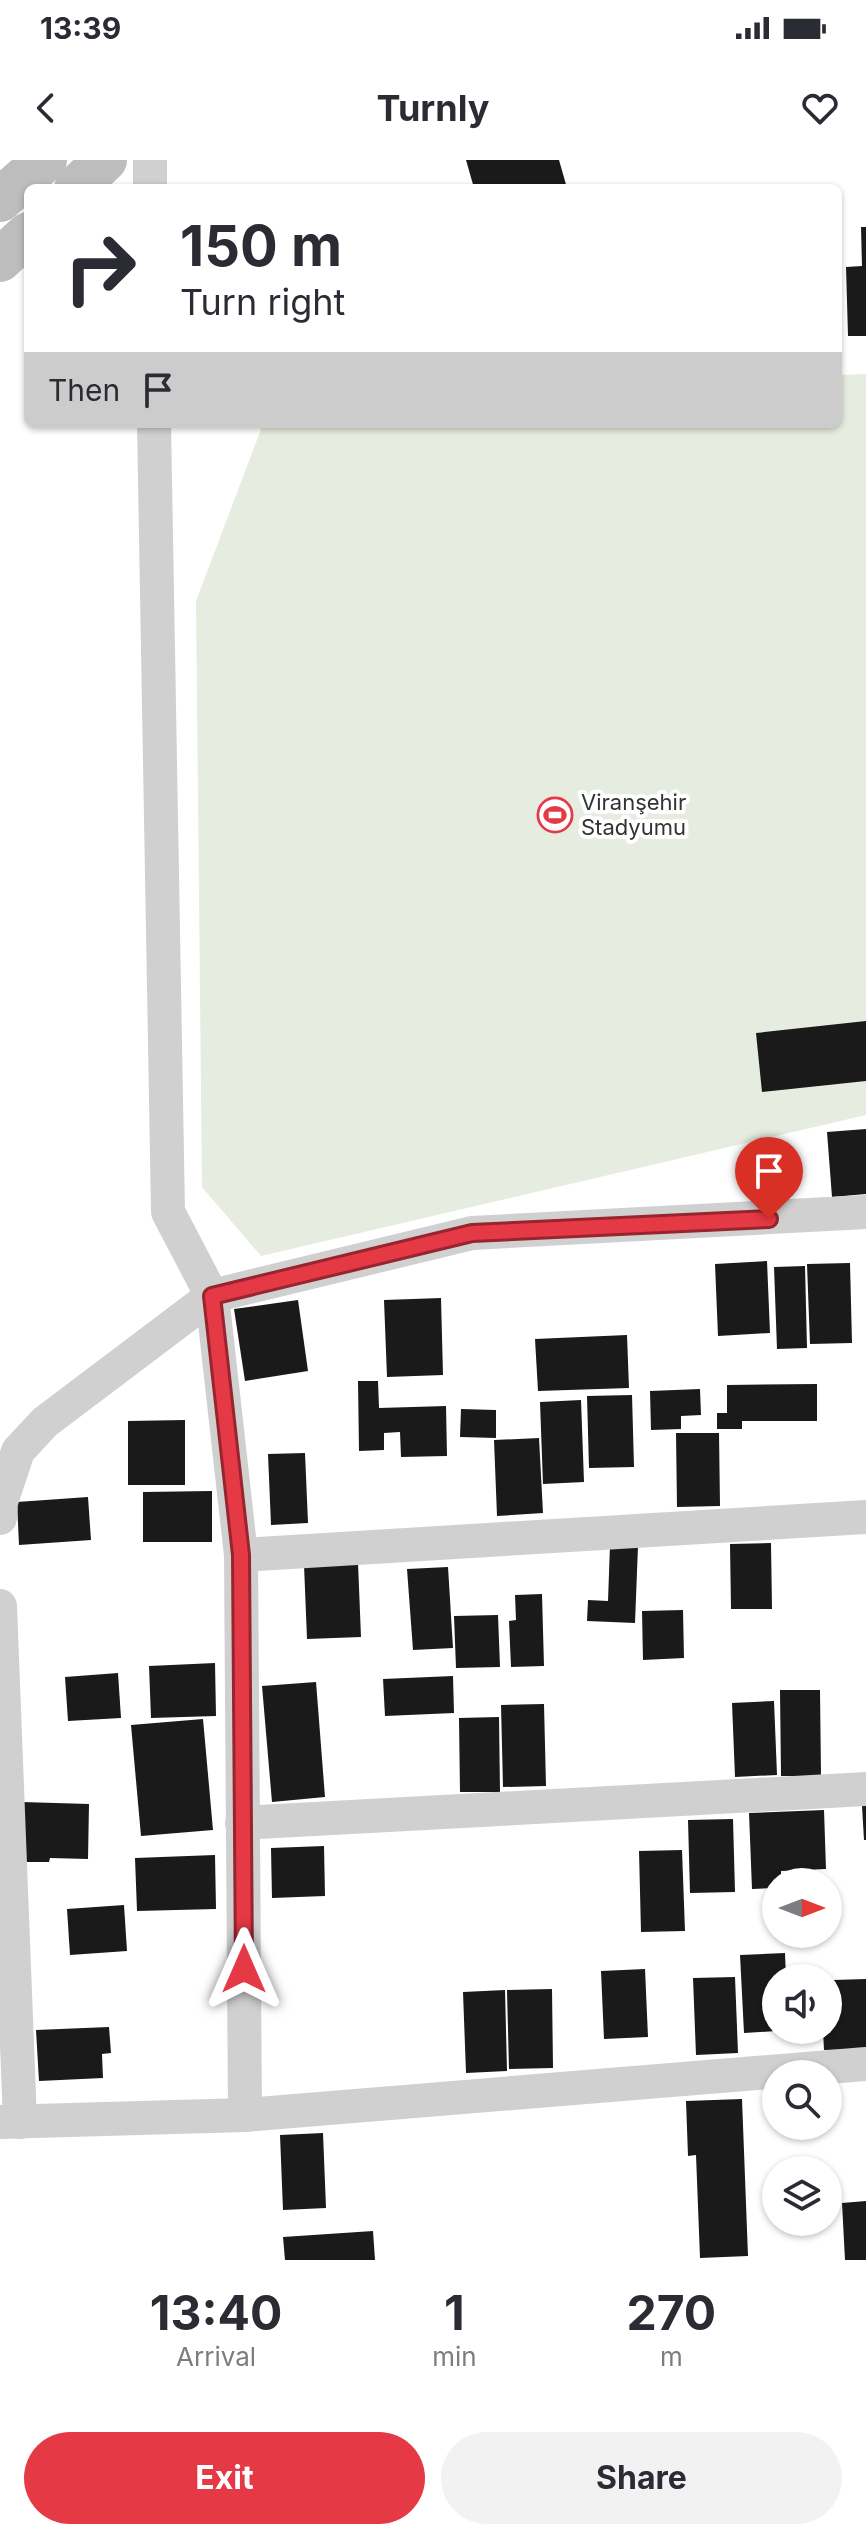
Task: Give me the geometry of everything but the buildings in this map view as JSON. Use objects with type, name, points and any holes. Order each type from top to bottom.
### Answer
[{"type":"street","points":[[0,200],[45,160]]},
{"type":"street","points":[[80,184],[105,160]]},
{"type":"street","points":[[150,160],[150,184]]},
{"type":"street","points":[[0,260],[24,238]]},
{"type":"street","points":[[154,428],[168,1212],[212,1296],[241,1555],[245,2115]]},
{"type":"street","points":[[0,1518],[1,1502],[18,1451],[45,1422],[212,1296],[472,1233],[866,1212]]},
{"type":"street","points":[[241,1555],[866,1517]]},
{"type":"street","points":[[0,1606],[10,2122],[245,2115],[866,2064]]},
{"type":"street","points":[[242,1823],[866,1789]]},
{"type":"shaded area","points":[[866,374],[866,1115],[261,1256],[202,1187],[196,601],[261,428],[842,428],[842,375]]},
{"type":"place","name":"Viranşehir Stadyumu","points":[[555,815]]},
{"type":"route","points":[[244,1969],[241,1555],[212,1296],[472,1233],[769,1219]]}]
